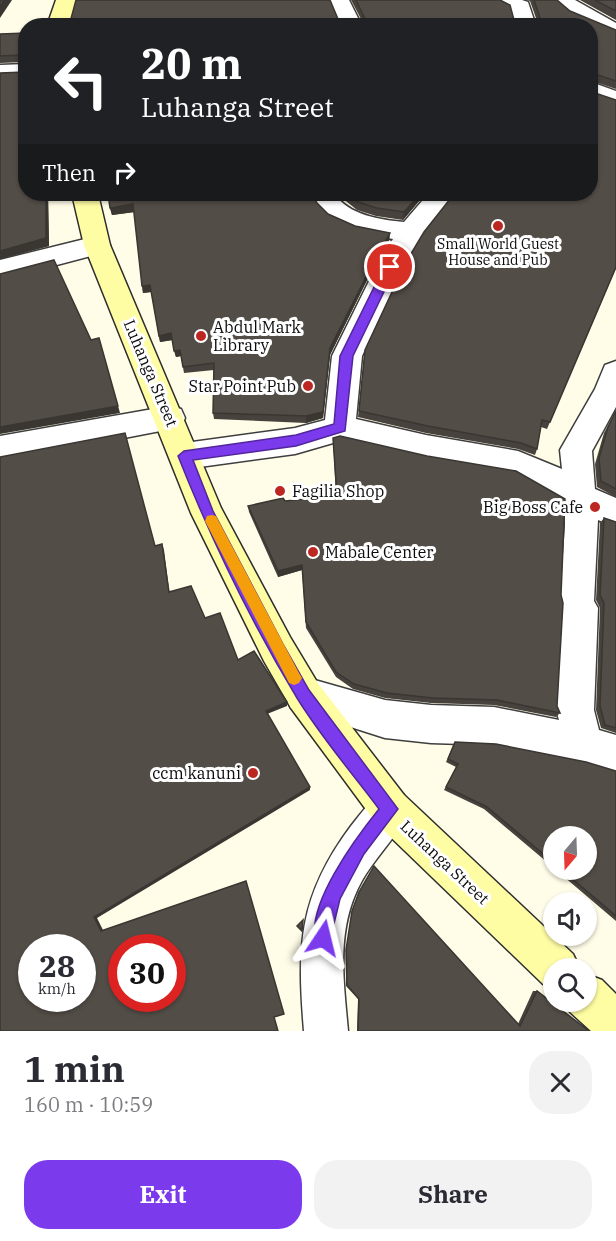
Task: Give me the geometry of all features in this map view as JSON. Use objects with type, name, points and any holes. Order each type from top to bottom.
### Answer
[{"type":"street","points":[[61,18],[67,0]]},
{"type":"street","points":[[338,0],[347,18]]},
{"type":"street","points":[[503,0],[520,7],[523,18]]},
{"type":"street","points":[[561,0],[589,18]]},
{"type":"street","points":[[598,23],[616,32]]},
{"type":"street","points":[[0,72],[18,71]]},
{"type":"street","points":[[598,92],[616,100]]},
{"type":"street","name":"Luhanga Street","points":[[87,201],[97,246],[170,418],[207,513],[304,695],[390,809],[546,958]]},
{"type":"street","points":[[327,201],[348,217],[398,232],[411,232]]},
{"type":"street","points":[[340,428],[346,356],[390,267],[411,232],[436,201]]},
{"type":"street","points":[[0,270],[97,246]]},
{"type":"street","points":[[599,749],[575,710],[580,608],[577,601],[582,524],[576,450],[609,392],[616,373]]},
{"type":"street","points":[[0,449],[72,434],[170,418]]},
{"type":"street","points":[[184,456],[296,441],[340,428],[426,448],[518,464],[547,477],[580,498],[616,513]]},
{"type":"street","points":[[304,695],[385,719],[431,724],[494,726],[599,749]]},
{"type":"street","points":[[326,1031],[321,955],[324,921],[332,896],[358,848],[390,809]]},
{"type":"street","points":[[597,1006],[616,1024]]},
{"type":"building","points":[[76,0],[330,0],[338,18],[71,18]]},
{"type":"building","points":[[356,0],[500,0],[510,5],[513,18],[365,18]]},
{"type":"building","points":[[534,0],[557,0],[570,11],[587,18],[540,18]]},
{"type":"building","points":[[595,0],[616,0],[616,11]]},
{"type":"building","points":[[598,23],[616,30],[616,81],[598,75]]},
{"type":"building","points":[[18,33],[18,55],[0,56],[0,34]]},
{"type":"building","points":[[18,72],[18,201],[46,201],[46,238],[0,251],[0,73]]},
{"type":"building","points":[[598,94],[616,100],[616,267],[550,422],[542,420],[537,449],[521,443],[359,411],[365,350],[406,262],[424,232],[448,201],[598,201]]},
{"type":"building","points":[[109,201],[316,201],[328,214],[355,226],[390,233],[330,348],[323,412],[306,416],[213,413],[214,363],[183,367],[180,350],[174,351],[171,333],[159,336],[150,285],[142,286],[133,204],[110,208]]},
{"type":"building","points":[[414,201],[404,212],[377,208],[358,202]]},
{"type":"building","points":[[54,260],[91,340],[99,338],[118,406],[0,427],[0,274]]},
{"type":"building","points":[[616,411],[616,489],[601,481],[599,458],[608,427]]},
{"type":"building","points":[[125,433],[155,546],[162,544],[169,592],[191,586],[205,618],[220,613],[238,660],[254,651],[287,702],[266,711],[310,787],[94,917],[101,931],[246,881],[284,1014],[274,1017],[278,1031],[0,1031],[0,457]]},
{"type":"building","points":[[340,436],[427,456],[516,471],[565,499],[561,595],[563,603],[557,706],[560,713],[497,700],[433,698],[387,693],[354,684],[336,672],[306,622],[302,565],[278,571],[248,506],[283,498],[285,501],[337,496],[333,438]]},
{"type":"building","points":[[604,518],[616,522],[616,728],[605,725],[600,706],[604,603],[600,595]]},
{"type":"building","points":[[455,742],[496,744],[586,762],[616,771],[616,916],[597,900],[597,892],[588,892],[574,880],[597,880],[597,826],[543,826],[543,854],[487,807],[446,787],[458,764],[448,759]]},
{"type":"building","points":[[374,866],[520,1026],[537,991],[543,996],[543,1012],[564,1012],[589,1031],[358,1031],[359,999],[347,985],[346,950],[352,911],[359,892]]},
{"type":"building","points":[[303,920],[302,931],[297,926]]},
{"type":"slow traffic","points":[[212,521],[294,678]]},
{"type":"place","name":"Small World Guest House and Pub","points":[[498,226]]},
{"type":"place","name":"Abdul Mark Library","points":[[201,336]]},
{"type":"place","name":"Star Point Pub","points":[[308,386]]},
{"type":"place","name":"Fagilia Shop","points":[[280,491]]},
{"type":"place","name":"Big Boss Cafe","points":[[595,507]]},
{"type":"place","name":"Mabale Center","points":[[313,552]]},
{"type":"place","name":"ccm kanuni","points":[[253,773]]},
{"type":"route","points":[[323,938],[324,921],[332,896],[358,848],[390,809],[304,695],[207,513],[184,456],[296,441],[340,428],[346,356],[390,267]]}]
